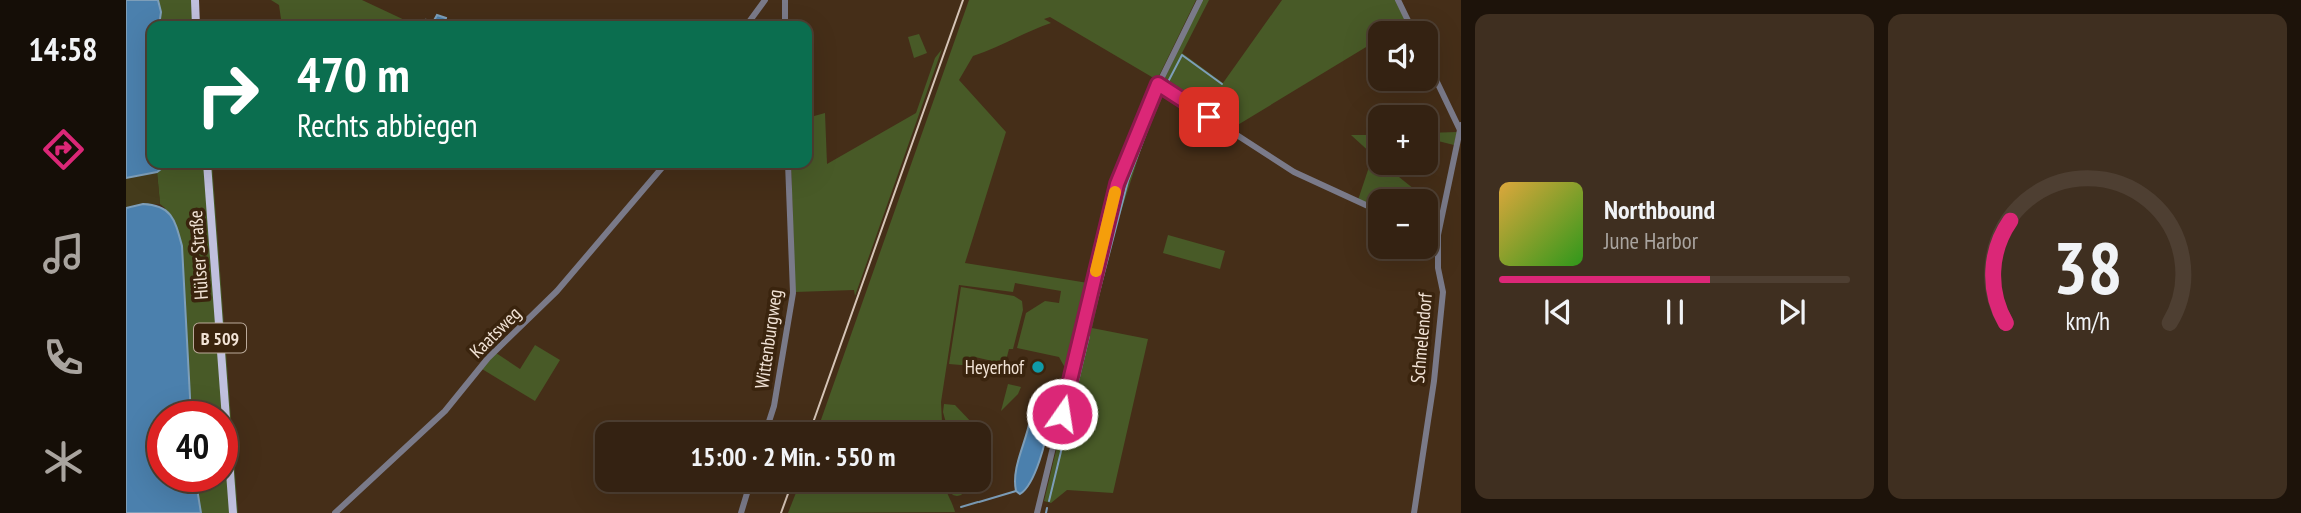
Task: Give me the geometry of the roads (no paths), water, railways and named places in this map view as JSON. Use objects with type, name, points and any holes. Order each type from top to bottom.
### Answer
[{"type":"main road","points":[[195,0],[197,21]]},
{"type":"main road","name":"Hülser Straße","points":[[207,168],[233,513]]},
{"type":"street","points":[[750,21],[765,0]]},
{"type":"street","points":[[785,0],[785,21]]},
{"type":"street","points":[[1037,513],[1117,184],[1158,84],[1200,0]]},
{"type":"street","points":[[1398,0],[1408,21]]},
{"type":"street","points":[[1438,83],[1460,127]]},
{"type":"street","points":[[1158,84],[1294,172],[1368,206]]},
{"type":"street","name":"Schmelendorf","points":[[1438,235],[1460,127]]},
{"type":"street","name":"Kaatsweg","points":[[335,513],[445,411],[488,358],[557,291],[662,168]]},
{"type":"street","name":"Wittenburgweg","points":[[769,422],[774,406],[793,293],[788,168]]},
{"type":"street","name":"Schmelendorf","points":[[1414,513],[1434,381],[1443,292],[1438,259]]},
{"type":"street","points":[[741,513],[747,492]]},
{"type":"water","points":[[126,0],[158,0],[160,21],[147,21],[147,168],[162,168],[157,172],[126,178]]},
{"type":"water","points":[[437,15],[446,18],[445,21],[434,21]]},
{"type":"water","points":[[143,204],[166,211],[174,222],[182,246],[190,401],[147,401],[147,492],[198,492],[201,513],[126,513],[126,208]]},
{"type":"water","points":[[1035,417],[1046,422],[1045,439],[1035,472],[1020,494],[1016,491],[1015,482],[1017,464],[1030,420]]},
{"type":"waterway","points":[[1169,80],[1182,55],[1222,84]]},
{"type":"waterway","points":[[1090,327],[1128,181],[1159,99]]},
{"type":"waterway","points":[[1049,501],[1089,336]]},
{"type":"waterway","points":[[979,502],[1016,491]]},
{"type":"waterway","points":[[961,507],[978,502]]},
{"type":"waterway","points":[[1046,513],[1047,508]]},
{"type":"railway","points":[[813,422],[963,0]]},
{"type":"railway","points":[[781,513],[789,492]]},
{"type":"place","name":"Heyerhof","points":[[1038,367]]}]
